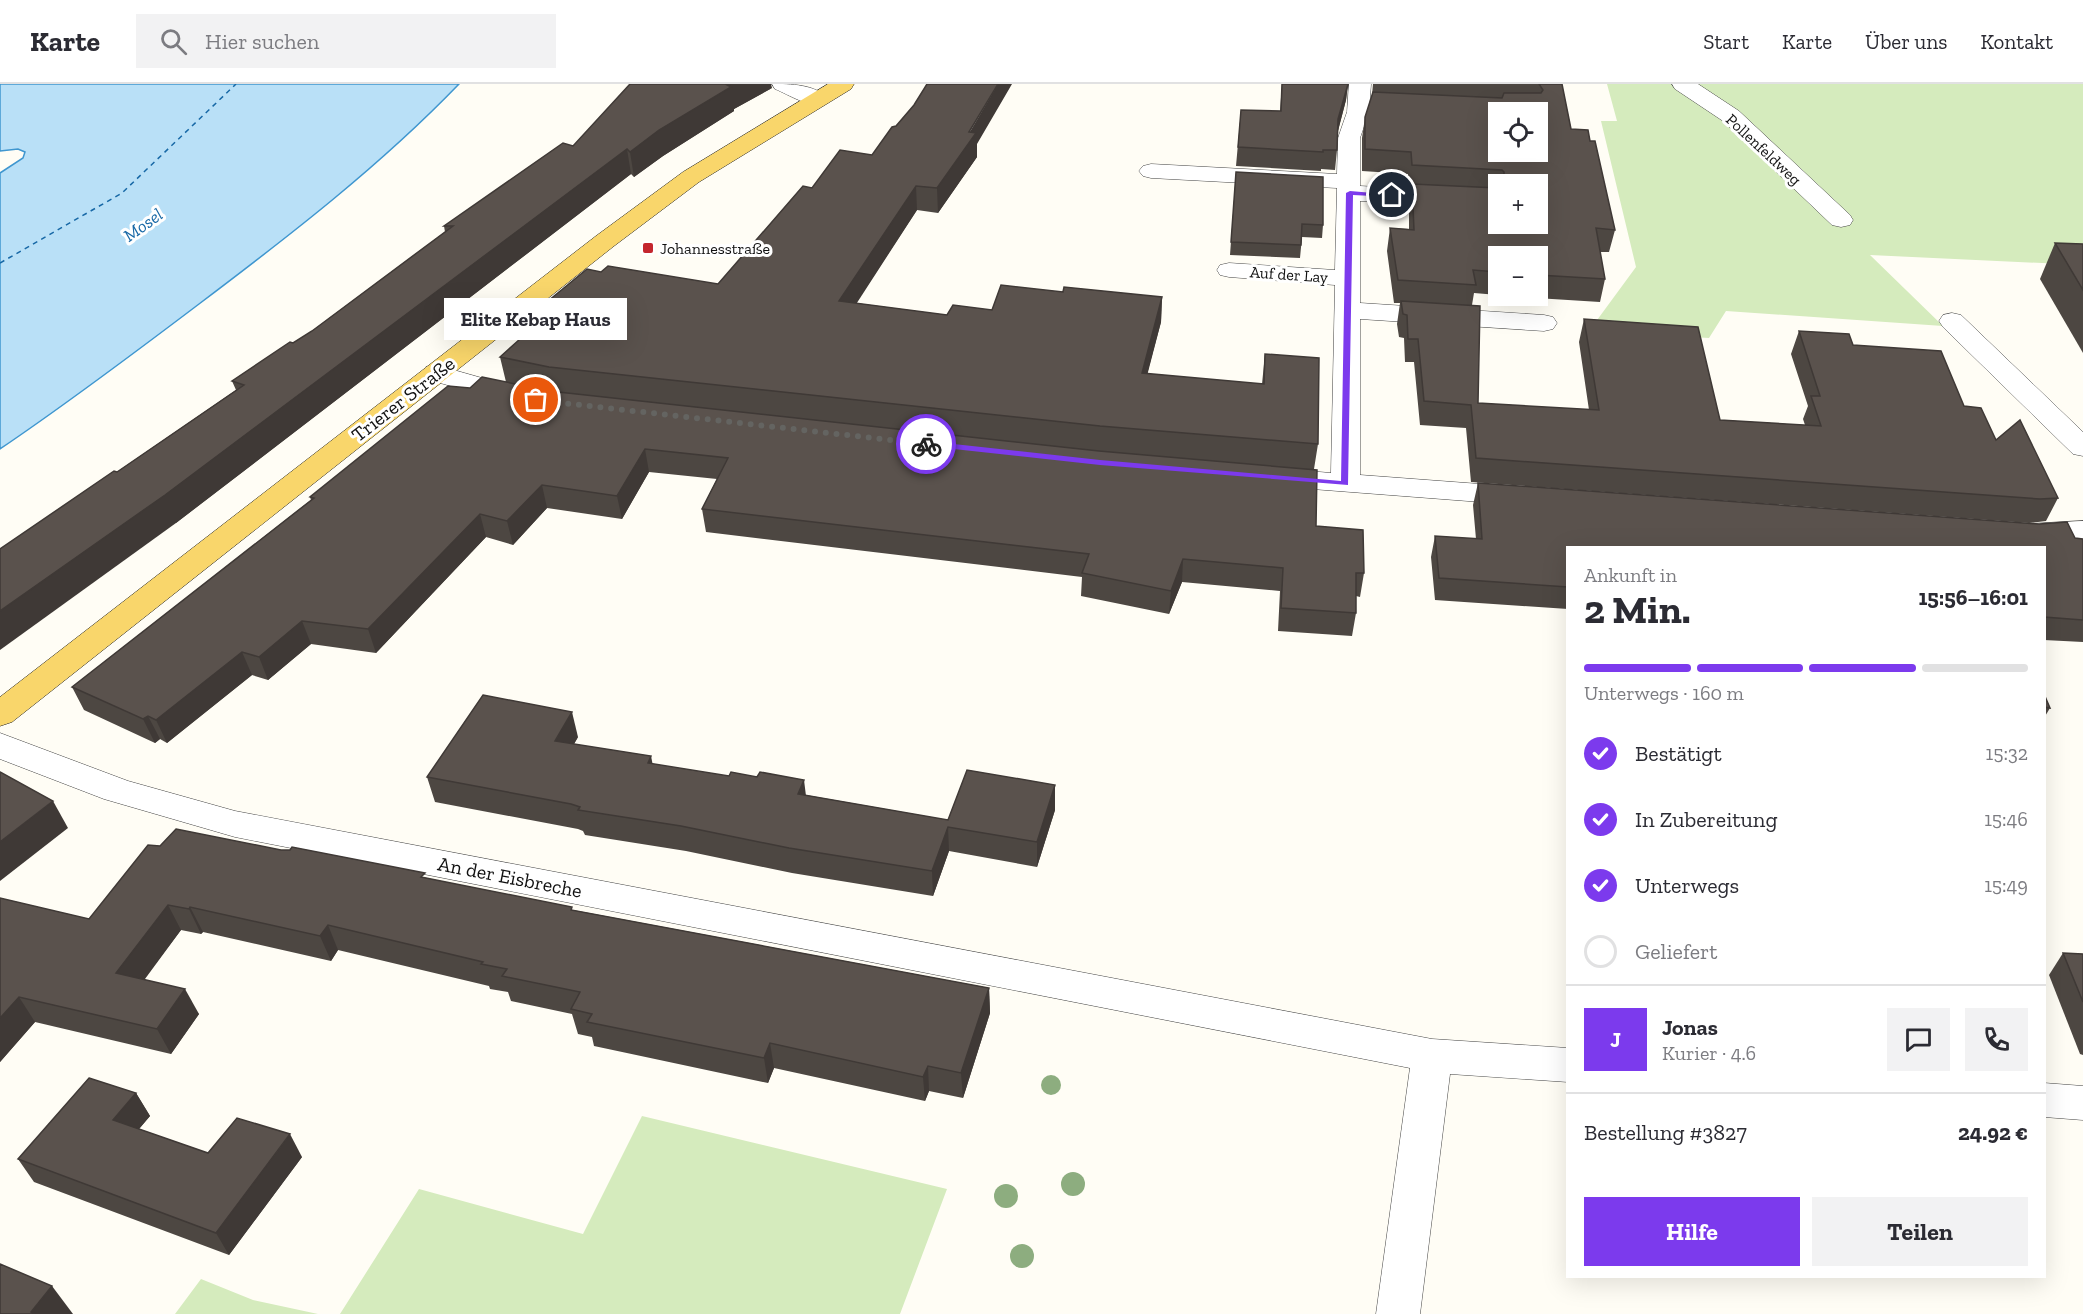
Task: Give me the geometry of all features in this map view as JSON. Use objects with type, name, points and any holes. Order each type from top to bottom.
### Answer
[{"type":"main road","name":"Trierer Straße","points":[[0,714],[581,259],[691,177],[843,84]]},
{"type":"street","points":[[783,84],[817,99]]},
{"type":"street","name":"Pollenfeldweg","points":[[1683,84],[1731,116],[1840,220]]},
{"type":"street","name":"Auf der Lay","points":[[1345,484],[1349,138],[1356,124],[1360,95]]},
{"type":"street","points":[[1151,171],[1488,200]]},
{"type":"street","name":"Auf der Lay","points":[[1229,270],[1348,278]]},
{"type":"street","points":[[1348,310],[1544,323]]},
{"type":"street","points":[[1952,321],[2083,448]]},
{"type":"street","points":[[436,373],[507,395],[545,402]]},
{"type":"street","points":[[1251,476],[1545,498]]},
{"type":"street","points":[[2006,532],[2029,534],[2083,530]]},
{"type":"street","name":"An der Eisbreche","points":[[0,745],[99,785],[156,804],[235,824],[1029,976],[1432,1056],[1566,1065]]},
{"type":"street","points":[[1398,1314],[1432,1056]]},
{"type":"street","points":[[2046,1100],[2083,1103]]},
{"type":"green space","points":[[1607,84],[2083,84],[2083,265],[1870,255],[1943,326],[1726,311],[1709,338],[1589,331],[1636,267],[1601,121],[1617,121]]},
{"type":"green space","points":[[642,1116],[947,1189],[900,1314],[340,1314],[419,1189],[583,1234]]},
{"type":"green space","points":[[201,1279],[253,1300],[318,1314],[175,1314]]},
{"type":"water","name":"Mosel","points":[[0,84],[459,84],[366,172],[300,226],[125,360],[0,449],[0,173],[23,158],[25,152],[18,149],[0,151]]},
{"type":"building","points":[[630,84],[730,84],[727,85],[731,87],[659,130],[630,152],[627,149],[165,495],[0,611],[0,549],[244,385],[232,381],[290,342],[293,343],[312,331],[453,226],[444,226],[563,143],[573,146]]},
{"type":"building","points":[[927,84],[998,84],[969,132],[976,133],[937,188],[916,186],[839,301],[947,315],[953,305],[992,310],[1001,285],[1063,292],[1064,287],[1162,297],[1142,373],[1264,384],[1265,354],[1319,358],[1318,444],[1100,426],[549,367],[500,357],[520,339],[520,324],[587,269],[601,272],[608,266],[718,284],[803,186],[812,188],[840,150],[872,155],[892,127],[896,126],[914,105]]},
{"type":"building","points":[[1282,84],[1348,84],[1338,119],[1337,150],[1323,150],[1323,152],[1238,147],[1241,110],[1281,111]]},
{"type":"building","points":[[1539,84],[1562,84],[1571,129],[1588,130],[1590,141],[1595,141],[1615,230],[1596,228],[1605,279],[1548,276],[1548,246],[1488,246],[1488,271],[1473,270],[1476,285],[1398,280],[1390,228],[1414,230],[1412,184],[1488,188],[1488,234],[1548,234],[1548,174],[1504,174],[1502,170],[1412,165],[1411,152],[1365,149],[1365,117],[1373,92],[1502,98],[1504,93],[1541,93],[1543,90]]},
{"type":"building","points":[[1236,172],[1323,177],[1323,225],[1302,224],[1301,245],[1231,242]]},
{"type":"building","points":[[2055,243],[2083,244],[2083,290]]},
{"type":"building","points":[[1401,301],[1480,306],[1478,403],[1599,410],[1584,319],[1698,327],[1720,420],[1821,426],[1811,396],[1820,396],[1799,331],[1849,334],[1853,345],[1941,351],[1964,406],[1981,408],[1996,440],[2020,420],[2058,498],[2040,499],[1476,458],[1471,405],[1424,401],[1418,339],[1408,339],[1407,315],[1403,314]]},
{"type":"building","points":[[482,377],[549,391],[1099,451],[1317,470],[1316,526],[1363,530],[1364,573],[1356,573],[1356,613],[1281,608],[1283,568],[1183,559],[1171,591],[1082,573],[1089,554],[702,509],[728,458],[645,449],[617,496],[542,485],[507,521],[480,514],[368,629],[302,621],[259,657],[242,652],[156,720],[148,716],[143,719],[72,687],[314,498],[310,497],[448,386],[470,388]]},
{"type":"building","points":[[1478,483],[2039,524],[2067,522],[2075,538],[2083,539],[2083,620],[2046,617],[2046,546],[1566,546],[1566,587],[1439,578],[1435,536],[1482,539]]},
{"type":"building","points":[[483,695],[572,712],[555,741],[651,756],[648,763],[729,776],[731,772],[757,777],[760,772],[804,780],[798,794],[948,820],[967,770],[1055,785],[1037,842],[948,827],[932,871],[578,810],[580,807],[571,804],[427,777]]},
{"type":"building","points":[[0,772],[53,801],[0,842]]},
{"type":"building","points":[[176,829],[281,850],[290,850],[292,847],[425,873],[421,877],[572,907],[571,910],[989,988],[961,1073],[928,1066],[923,1077],[770,1043],[764,1058],[587,1022],[592,1014],[571,1009],[580,992],[502,976],[507,969],[481,964],[483,962],[328,925],[320,936],[190,907],[189,909],[168,905],[116,973],[185,989],[157,1029],[19,997],[0,1018],[0,898],[89,919],[148,845],[160,846]]},
{"type":"building","points":[[2063,953],[2083,954],[2083,1002]]},
{"type":"building","points":[[89,1078],[136,1093],[113,1120],[208,1153],[237,1118],[290,1134],[216,1233],[18,1159]]},
{"type":"building","points":[[0,1264],[52,1286],[31,1312],[35,1314],[0,1314]]},
{"type":"ferry route","points":[[0,263],[122,193],[236,84]]},
{"type":"way so far","points":[[536,400],[926,444]]},
{"type":"place","name":"Johannesstraße","points":[[648,248]]},
{"type":"place","name":"Elite Kebap Haus","points":[[536,400]]},
{"type":"route","points":[[926,444],[1100,463],[1345,484],[1350,193],[1392,195]]}]
